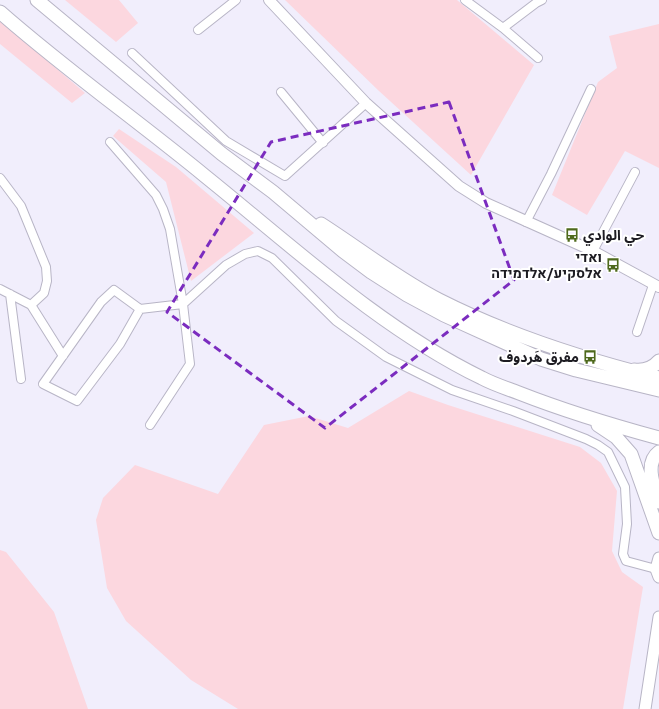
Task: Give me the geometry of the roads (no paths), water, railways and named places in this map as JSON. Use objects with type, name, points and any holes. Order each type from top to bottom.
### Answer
[{"type":"highway","points":[[37,0],[222,154],[273,192],[407,281],[438,299],[517,335],[621,368],[659,378]]},
{"type":"highway","points":[[0,12],[369,308],[434,353],[483,379],[582,416],[659,438]]},
{"type":"highway","points":[[273,192],[370,272],[407,295],[444,315],[541,359],[576,370],[659,390]]},
{"type":"highway","points":[[621,368],[640,370],[646,369],[655,366],[659,361]]},
{"type":"highway","points":[[582,416],[616,436],[631,454],[659,533]]},
{"type":"highway","points":[[659,452],[654,455],[651,470],[659,502]]},
{"type":"main road","points":[[645,709],[659,617]]},
{"type":"street","points":[[198,30],[236,0]]},
{"type":"street","points":[[269,0],[366,103],[459,186],[486,203],[593,252],[657,284],[637,332]]},
{"type":"street","points":[[465,0],[503,28],[538,58]]},
{"type":"street","points":[[503,28],[537,1]]},
{"type":"street","points":[[132,53],[226,141],[285,176],[366,103]]},
{"type":"street","points":[[526,222],[551,174],[591,89]]},
{"type":"street","points":[[281,92],[323,143]]},
{"type":"street","points":[[110,142],[156,195],[163,209],[170,229],[183,304],[190,364],[150,425]]},
{"type":"street","points":[[593,252],[635,172]]},
{"type":"street","points":[[0,178],[21,206],[46,267],[47,281],[44,293],[32,305]]},
{"type":"street","points":[[140,310],[120,344],[77,401],[43,384],[101,302],[114,290],[140,310],[183,304],[226,265],[245,254],[258,251],[272,258],[336,321],[386,358],[452,390],[513,411],[586,439],[608,452],[625,487],[627,524],[623,554],[626,561],[658,568]]},
{"type":"street","points":[[0,289],[32,305],[64,356]]},
{"type":"street","points":[[10,294],[21,380]]},
{"type":"place","name":"حي الوادي","points":[[572,235]]},
{"type":"place","name":"ואדי אלסקיע/אלדמידה","points":[[613,265]]},
{"type":"place","name":"مفرق هَردوف","points":[[590,357]]}]
